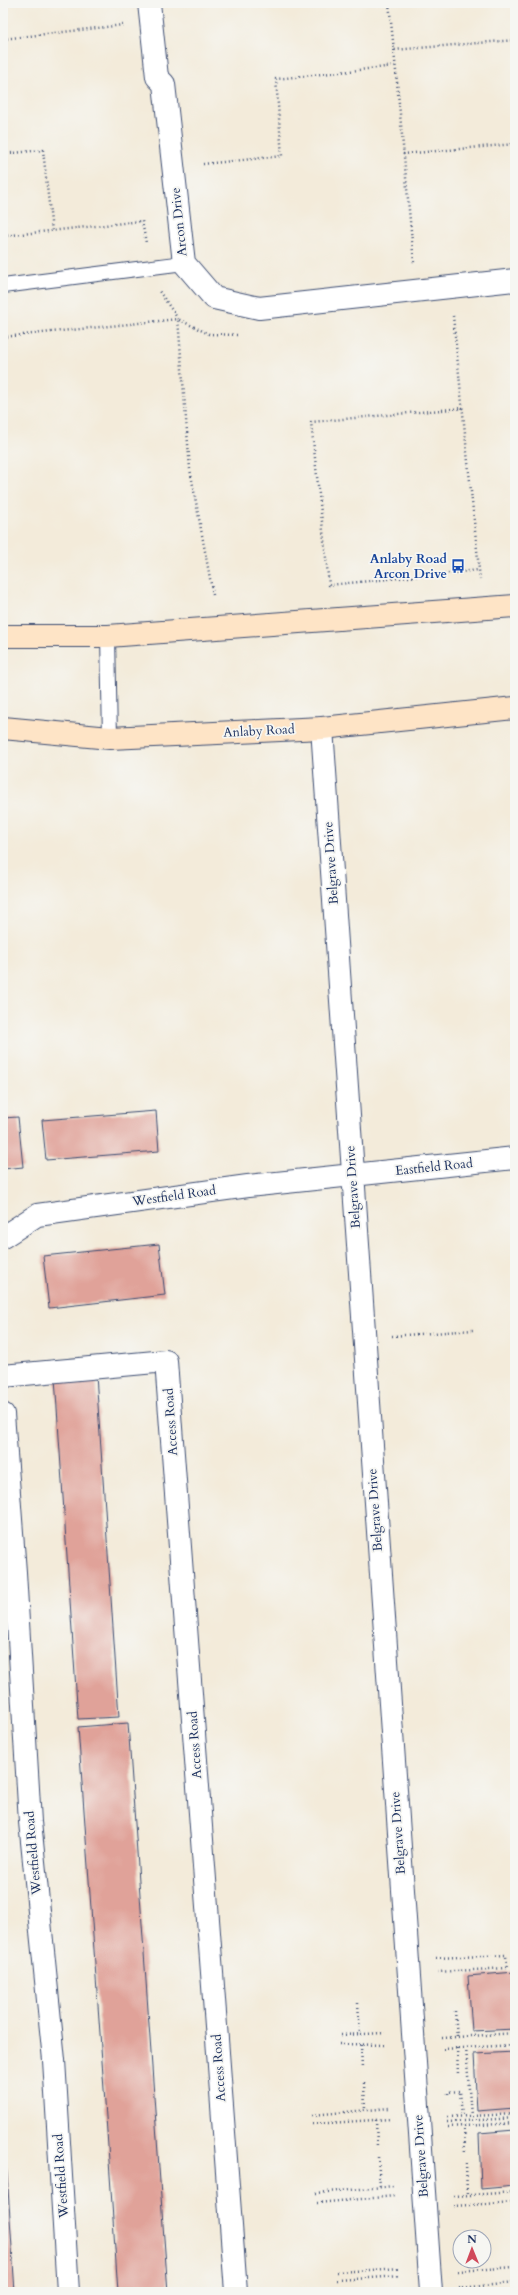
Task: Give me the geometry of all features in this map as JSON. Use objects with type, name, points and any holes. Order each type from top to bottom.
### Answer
[{"type":"main road","points":[[3,636],[108,636],[515,606]]},
{"type":"main road","name":"Anlaby Road","points":[[3,728],[110,738],[322,728],[515,708]]},
{"type":"street","name":"Arcon Drive","points":[[150,12],[157,77],[164,84],[184,263],[214,298],[259,308],[515,280]]},
{"type":"street","name":"Belgrave Drive","points":[[322,728],[431,2292]]},
{"type":"street","name":"Eastfield Road","points":[[353,1175],[515,1158]]},
{"type":"street","name":"Westfield Road","points":[[3,1238],[37,1215],[248,1186],[353,1175]]},
{"type":"street","name":"Access Road","points":[[3,1376],[166,1361],[236,2292]]},
{"type":"street","name":"Westfield Road","points":[[3,1414],[15,1572],[30,1822],[54,2060],[68,2292]]},
{"type":"lane","points":[[3,286],[184,263]]},
{"type":"lane","points":[[108,636],[110,738]]},
{"type":"path","points":[[388,3],[394,50],[416,291]]},
{"type":"path","points":[[3,39],[150,12]]},
{"type":"path","points":[[394,50],[515,40]]},
{"type":"path","points":[[173,167],[282,156],[276,79],[395,66]]},
{"type":"path","points":[[404,154],[515,144]]},
{"type":"path","points":[[3,154],[42,150],[52,231]]},
{"type":"path","points":[[3,236],[142,221],[150,267],[157,289],[178,318],[209,334],[242,334]]},
{"type":"path","points":[[451,287],[483,608]]},
{"type":"path","points":[[3,337],[178,318]]},
{"type":"path","points":[[178,318],[190,469],[213,595]]},
{"type":"path","points":[[463,408],[311,422],[329,585],[479,570]]},
{"type":"path","points":[[384,1336],[473,1330]]},
{"type":"path","points":[[432,1958],[506,1955],[507,1968],[433,1972]]},
{"type":"path","points":[[358,2003],[360,2034]]},
{"type":"path","points":[[455,2011],[457,2037]]},
{"type":"path","points":[[341,2035],[385,2033]]},
{"type":"path","points":[[436,2038],[515,2033]]},
{"type":"path","points":[[339,2044],[386,2045]]},
{"type":"path","points":[[361,2045],[362,2068]]},
{"type":"path","points":[[437,2049],[515,2045]]},
{"type":"path","points":[[457,2048],[458,2074]]},
{"type":"path","points":[[466,2048],[471,2116]]},
{"type":"path","points":[[364,2084],[365,2110]]},
{"type":"path","points":[[448,2098],[448,2092],[460,2091],[462,2116]]},
{"type":"path","points":[[312,2115],[390,2108]]},
{"type":"path","points":[[446,2117],[515,2114]]},
{"type":"path","points":[[442,2122],[515,2118]]},
{"type":"path","points":[[312,2124],[391,2119]]},
{"type":"path","points":[[376,2120],[377,2146]]},
{"type":"path","points":[[442,2128],[515,2123]]},
{"type":"path","points":[[464,2126],[465,2154]]},
{"type":"path","points":[[378,2157],[380,2187]]},
{"type":"path","points":[[466,2164],[467,2195]]},
{"type":"path","points":[[316,2193],[395,2186]]},
{"type":"path","points":[[446,2196],[515,2192]]},
{"type":"path","points":[[317,2203],[396,2196]]},
{"type":"path","points":[[448,2207],[515,2202]]},
{"type":"path","points":[[452,2271],[515,2267]]},
{"type":"path","points":[[337,2272],[400,2268]]},
{"type":"path","points":[[337,2280],[401,2276]]},
{"type":"path","points":[[453,2288],[515,2283]]},
{"type":"building","points":[[156,1111],[159,1151],[46,1160],[42,1120]]},
{"type":"building","points":[[18,1117],[23,1167],[3,1169],[3,1118]]},
{"type":"building","points":[[159,1244],[165,1295],[49,1308],[43,1256]]},
{"type":"building","points":[[96,1375],[119,1717],[78,1719],[55,1378]]},
{"type":"building","points":[[128,1723],[168,2292],[118,2292],[78,1727]]},
{"type":"building","points":[[515,1972],[515,1988],[513,1988],[515,2029],[472,2031],[468,1976]]},
{"type":"building","points":[[515,2052],[515,2108],[477,2111],[474,2054]]},
{"type":"building","points":[[515,2130],[515,2186],[481,2189],[479,2133]]},
{"type":"building","points":[[3,2137],[7,2174],[15,2292],[3,2292]]},
{"type":"place","name":"Anlaby Road Arcon Drive","points":[[458,566]]}]
